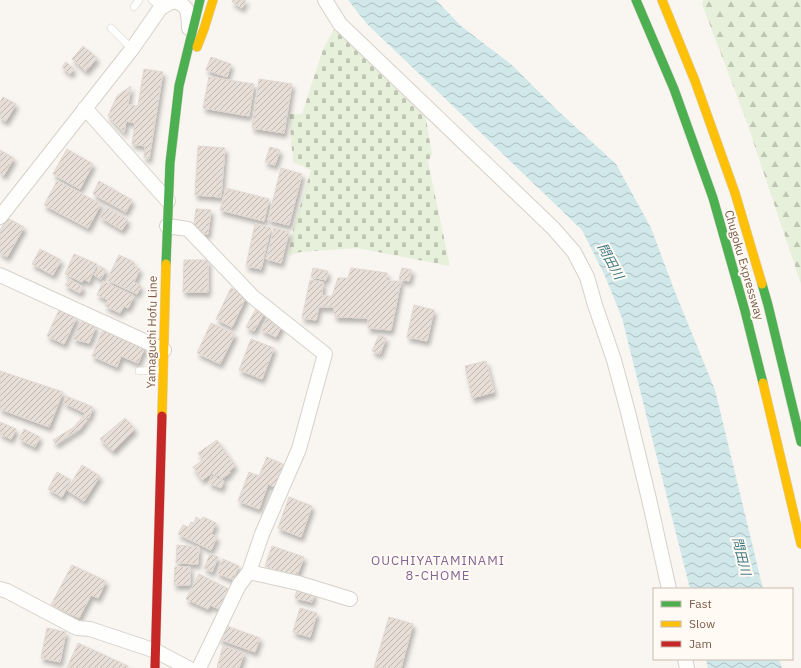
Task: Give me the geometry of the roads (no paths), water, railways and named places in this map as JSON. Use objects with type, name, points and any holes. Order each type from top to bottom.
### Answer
[{"type":"main road","name":"Yamaguchi Hofu Line","points":[[155,668],[170,163],[179,86],[200,0]]},
{"type":"main road","points":[[179,86],[204,29],[212,0]]},
{"type":"main road","name":"Chugoku Expressway","points":[[636,0],[674,90],[713,198],[745,311],[801,544]]},
{"type":"main road","name":"Chugoku Expressway","points":[[662,0],[695,81],[735,193],[768,305],[801,442]]},
{"type":"street","points":[[325,0],[340,24],[553,228],[574,252],[587,277],[614,360],[649,499],[669,588]]},
{"type":"street","points":[[0,217],[132,49],[160,3],[176,1],[183,5],[187,11],[190,42]]},
{"type":"street","points":[[85,108],[168,201]]},
{"type":"street","points":[[167,226],[188,229],[253,297],[325,354],[299,449],[262,534],[249,572],[239,585],[199,668]]},
{"type":"street","points":[[0,275],[164,350]]},
{"type":"street","points":[[249,572],[298,583],[350,599]]},
{"type":"street","points":[[0,589],[78,628],[90,629],[156,651],[188,668]]},
{"type":"lane","points":[[134,7],[139,0]]},
{"type":"lane","points":[[111,28],[132,49]]},
{"type":"lane","points":[[139,371],[163,370]]},
{"type":"water","name":"問田川","points":[[348,0],[436,0],[461,26],[512,65],[555,108],[616,164],[651,228],[715,390],[763,588],[690,588],[622,318],[605,276],[582,230],[367,24]]},
{"type":"water","points":[[706,660],[779,660],[782,668],[708,668]]},
{"type":"district","name":"OUCHIYATAMINAMI 8-CHOME","points":[[438,568]]}]
